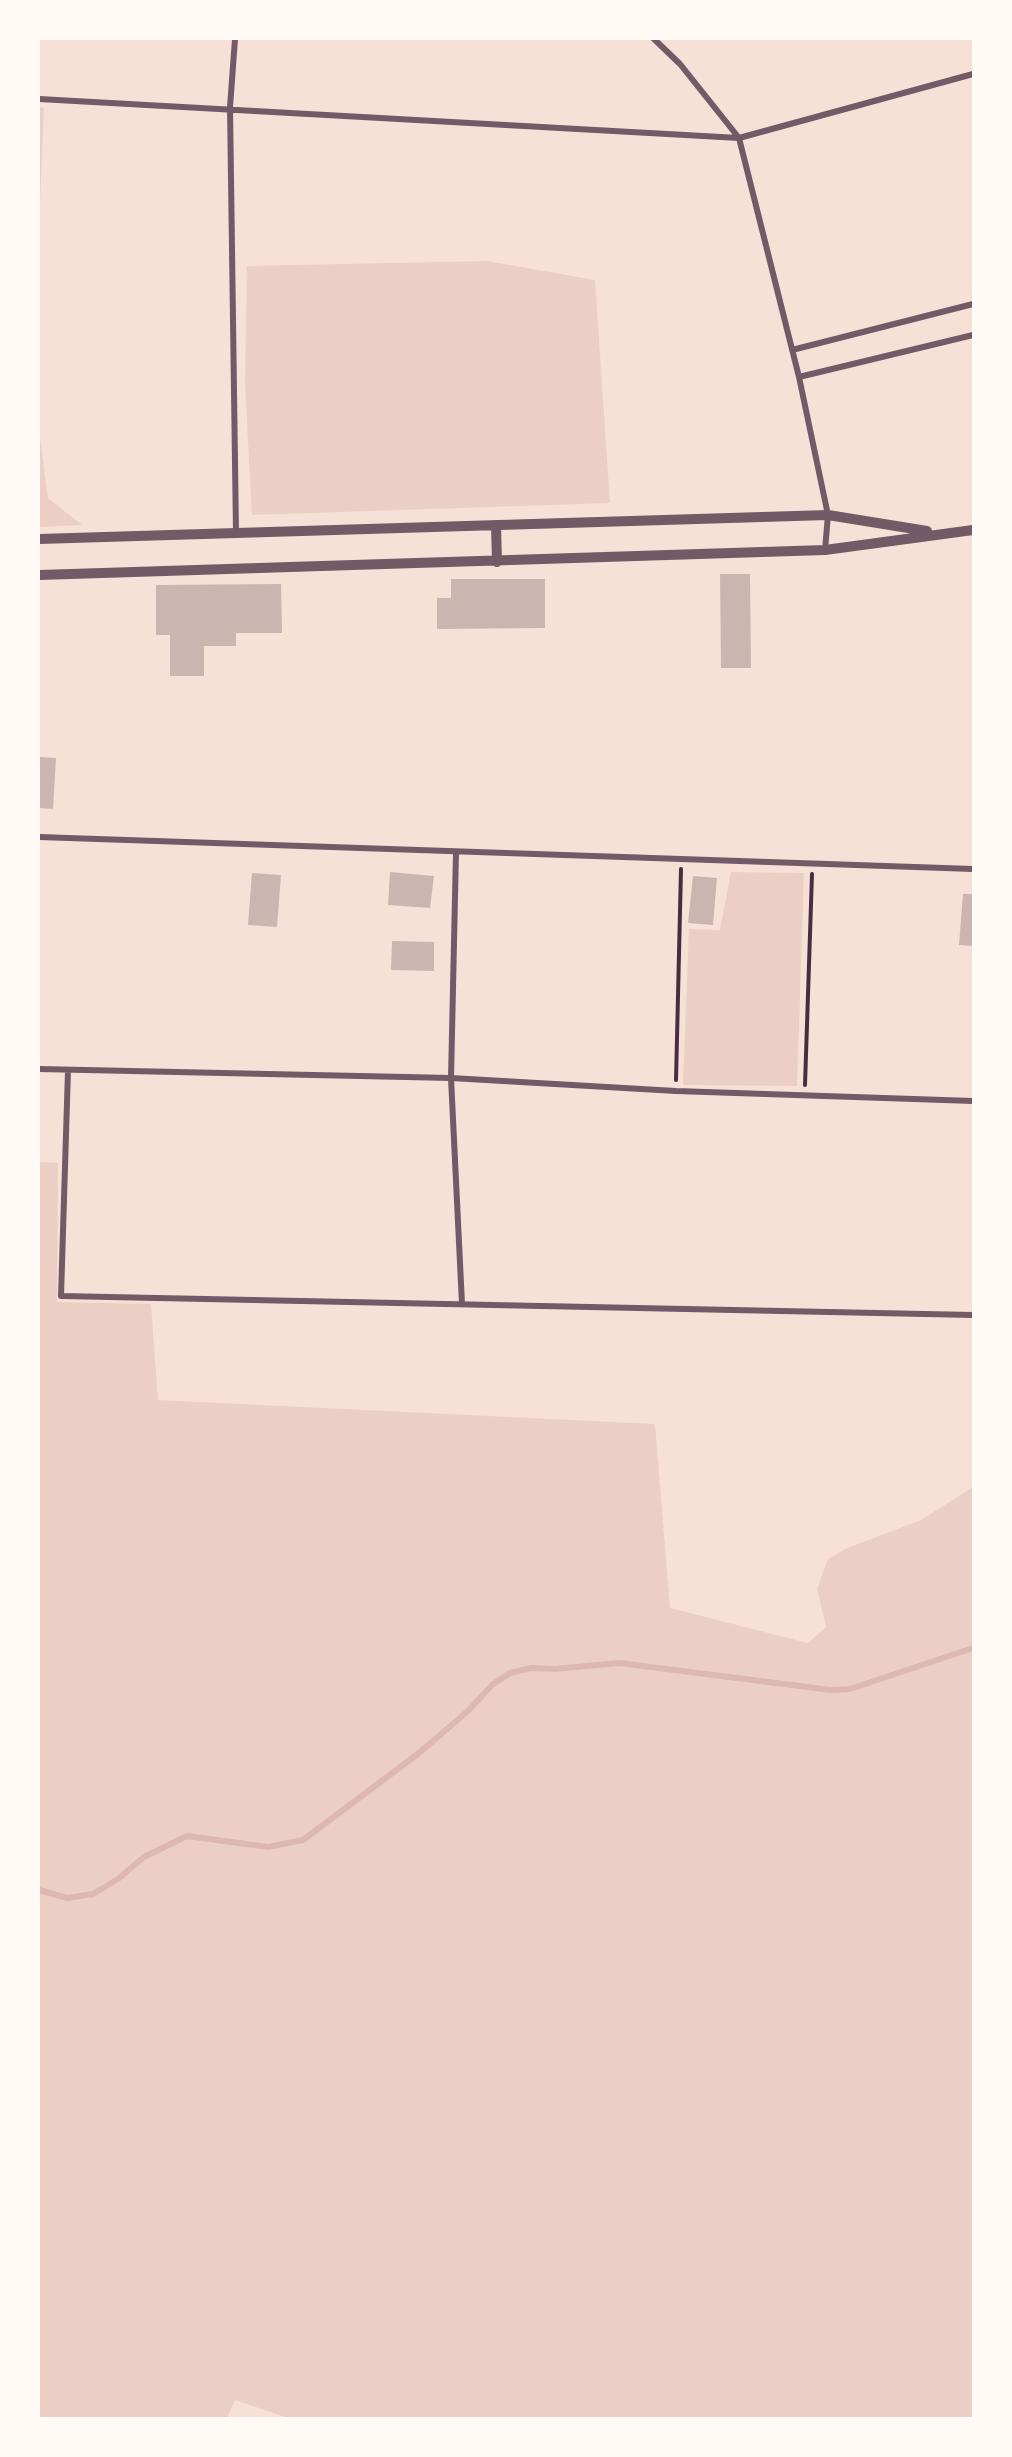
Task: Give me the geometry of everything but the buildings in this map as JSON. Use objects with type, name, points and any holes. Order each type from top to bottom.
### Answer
[{"type":"street","points":[[235,39],[230,108],[236,534]]},
{"type":"street","points":[[654,39],[680,64],[739,138],[799,377],[828,515],[825,550]]},
{"type":"street","points":[[39,99],[739,138],[973,74]]},
{"type":"street","points":[[792,350],[973,304]]},
{"type":"street","points":[[799,377],[973,335]]},
{"type":"street","points":[[39,539],[828,515],[940,532]]},
{"type":"street","points":[[496,525],[497,562]]},
{"type":"street","points":[[39,575],[825,550],[940,532],[973,530]]},
{"type":"street","points":[[39,837],[973,869]]},
{"type":"street","points":[[456,852],[451,1078],[462,1304]]},
{"type":"street","points":[[39,1069],[451,1078],[676,1091],[973,1101]]},
{"type":"street","points":[[68,1070],[61,1296],[973,1315]]},
{"type":"path","points":[[676,1091],[681,859]]},
{"type":"path","points":[[805,1095],[812,863]]},
{"type":"shaded area","points":[[39,107],[44,108],[39,226]]},
{"type":"shaded area","points":[[487,261],[595,280],[610,503],[252,515],[245,385],[247,266]]},
{"type":"shaded area","points":[[39,429],[48,498],[82,525],[39,527]]},
{"type":"shaded area","points":[[731,872],[804,873],[797,1086],[683,1085],[689,929],[720,930]]},
{"type":"shaded area","points":[[39,1162],[58,1163],[57,1302],[151,1304],[158,1400],[655,1424],[670,1608],[808,1643],[826,1627],[817,1589],[828,1559],[845,1549],[921,1520],[973,1487],[973,2418],[288,2418],[235,2400],[227,2418],[39,2418]]},
{"type":"waterway","points":[[39,1890],[67,1898],[93,1894],[118,1879],[144,1857],[187,1836],[268,1847],[303,1840],[419,1753],[468,1711],[492,1685],[510,1673],[531,1668],[555,1669],[619,1663],[831,1690],[850,1689],[973,1648]]}]
